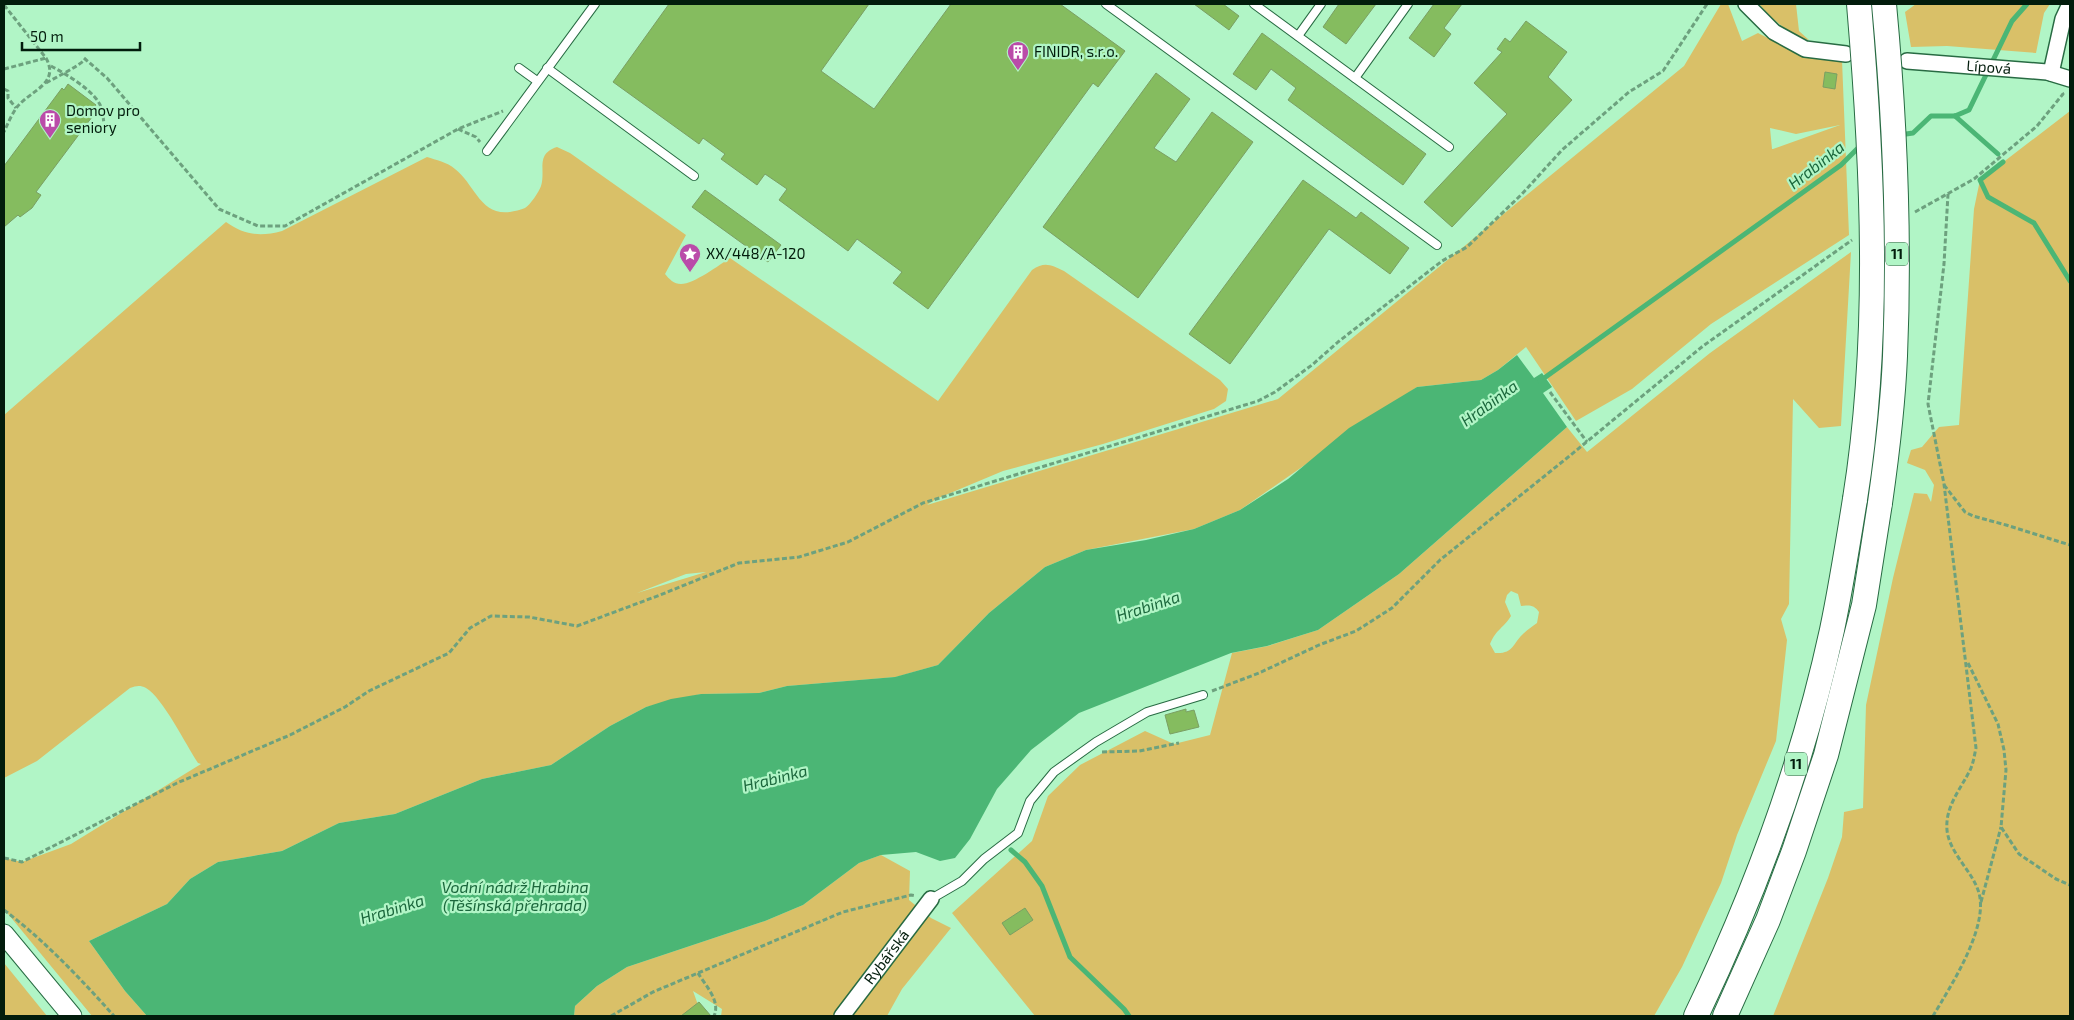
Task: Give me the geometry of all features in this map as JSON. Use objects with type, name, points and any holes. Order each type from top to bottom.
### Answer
[{"type":"highway","name":"11","points":[[1696,1016],[1727,950],[1763,860],[1806,732],[1831,631],[1855,499],[1865,427],[1873,223],[1869,122],[1860,4]]},
{"type":"highway","name":"11","points":[[1725,1016],[1768,920],[1794,851],[1826,755],[1864,605],[1889,435],[1895,358],[1898,237],[1894,123],[1884,4]]},
{"type":"street","points":[[1746,4],[1774,32],[1805,49],[1846,54]]},
{"type":"street","points":[[2051,73],[2063,19],[2070,4]]},
{"type":"street","name":"Lípová","points":[[1907,61],[2051,73],[2070,79]]},
{"type":"street","name":"Rybářská","points":[[842,1016],[931,899]]},
{"type":"street","points":[[4,934],[72,1016]]},
{"type":"lane","points":[[487,151],[595,4]]},
{"type":"lane","points":[[1106,4],[1437,245]]},
{"type":"lane","points":[[1254,4],[1449,147]]},
{"type":"lane","points":[[1298,36],[1321,4]]},
{"type":"lane","points":[[1355,78],[1408,4]]},
{"type":"lane","points":[[519,68],[538,82]]},
{"type":"lane","points":[[548,68],[694,176]]},
{"type":"lane","points":[[931,899],[962,881],[984,859],[1018,833],[1030,801],[1054,772],[1082,752],[1147,712],[1203,695]]},
{"type":"path","points":[[4,858],[22,862],[177,783],[290,735],[345,707],[369,691],[449,653],[470,628],[491,616],[529,617],[577,626],[739,563],[799,557],[848,542],[923,503],[1258,401],[1275,392],[1312,365],[1338,342],[1442,261],[1467,247],[1522,194],[1562,150],[1629,92],[1663,71],[1706,4]]},
{"type":"path","points":[[4,5],[51,66],[64,72],[95,98],[102,107],[104,123]]},
{"type":"path","points":[[4,69],[46,58]]},
{"type":"path","points":[[4,132],[16,108],[44,84],[64,72],[74,69],[85,59],[107,78],[219,209],[258,226],[285,226],[458,129],[522,104]]},
{"type":"path","points":[[44,84],[50,76],[51,66]]},
{"type":"path","points":[[1914,213],[1974,178],[2037,126],[2062,94],[2051,73]]},
{"type":"path","points":[[4,89],[8,91],[6,99],[16,108]]},
{"type":"path","points":[[458,129],[476,137],[487,151]]},
{"type":"path","points":[[1948,194],[1944,264],[1928,404],[1944,484],[1958,613],[1966,660],[1976,748],[1973,763],[1948,813],[1947,829],[1950,841],[1978,891],[1981,902]]},
{"type":"path","points":[[1203,695],[1356,631],[1392,608],[1440,560],[1587,442],[1702,346],[1855,238]]},
{"type":"path","points":[[1550,392],[1587,442]]},
{"type":"path","points":[[1944,484],[1965,512],[1973,516],[2006,524],[2070,545]]},
{"type":"path","points":[[1933,1016],[1953,984],[1968,952],[1980,915],[1981,902],[2001,827],[2006,770],[2004,750],[1998,724],[1966,660]]},
{"type":"path","points":[[1082,752],[1139,751],[1179,743]]},
{"type":"path","points":[[2001,827],[2019,854],[2056,879],[2070,885]]},
{"type":"path","points":[[611,1016],[653,992],[843,912],[911,895],[931,899]]},
{"type":"path","points":[[4,910],[41,941],[87,986],[114,1016]]},
{"type":"path","points":[[698,973],[715,999],[716,1013],[714,1016]]},
{"type":"shaded area","points":[[1721,4],[1728,4],[1742,41],[1758,33],[1795,52],[1842,60],[1849,235],[1711,324],[1632,389],[1576,421],[1526,347],[1498,370],[1481,380],[1417,387],[1240,510],[1194,529],[1086,550],[1045,567],[989,613],[938,665],[896,677],[787,686],[759,693],[701,694],[646,707],[610,726],[551,765],[482,779],[395,814],[339,823],[282,851],[218,862],[190,879],[167,904],[89,941],[125,991],[147,1016],[92,1016],[4,909],[4,858],[22,862],[71,844],[201,764],[198,763],[160,701],[146,688],[138,686],[130,688],[37,761],[4,778],[4,415],[226,222],[239,230],[252,234],[282,231],[427,157],[445,163],[455,169],[462,175],[484,204],[491,209],[500,212],[510,212],[523,209],[532,201],[541,186],[544,158],[550,150],[557,147],[570,153],[686,235],[665,274],[672,281],[681,284],[693,281],[730,258],[938,401],[1032,270],[1044,265],[1064,271],[1220,380],[1228,389],[1226,401],[1214,409],[1103,444],[1003,471],[936,499],[927,505],[1278,399],[1684,66]],"holes":[[[1840,125],[1773,149],[1772,149],[1770,128],[1796,134]],[[706,572],[637,593],[686,574]]]},
{"type":"shaded area","points":[[1759,4],[1796,4],[1799,31],[1809,40],[1796,35],[1775,21]]},
{"type":"shaded area","points":[[1916,4],[2050,4],[2044,13],[2036,53],[1947,46],[1911,47],[1905,12]]},
{"type":"shaded area","points":[[2070,111],[2070,1016],[1773,1016],[1828,878],[1842,837],[1844,812],[1863,808],[1866,705],[1893,578],[1914,493],[1927,494],[1931,502],[1934,485],[1925,470],[1907,463],[1911,450],[1922,447],[1939,427],[1959,425],[1974,209],[1980,180]]},
{"type":"shaded area","points":[[1851,252],[1841,426],[1819,428],[1793,399],[1789,604],[1781,619],[1787,640],[1776,741],[1737,835],[1721,883],[1682,967],[1654,1016],[1035,1016],[952,913],[1032,841],[1048,796],[1080,765],[1145,731],[1174,744],[1210,735],[1232,653],[1268,646],[1318,630],[1399,574],[1567,427],[1587,452],[1710,353]],"holes":[[[1511,591],[1518,594],[1521,606],[1532,606],[1539,612],[1537,623],[1524,633],[1512,648],[1506,652],[1495,653],[1490,644],[1511,616],[1505,602],[1507,595]]]},
{"type":"shaded area","points":[[881,855],[910,871],[909,900],[931,918],[951,928],[902,989],[887,1016],[721,1016],[722,1009],[693,991],[702,1016],[574,1016],[575,1006],[597,986],[627,967],[765,921],[803,905],[859,863]]},
{"type":"shaded area","points":[[4,963],[47,1016],[4,1016]]},
{"type":"water","name":"Vodní nádrž Hrabina (Těšínská přehrada)","points":[[1517,355],[1534,378],[1542,373],[1552,387],[1543,393],[1567,427],[1399,574],[1318,630],[1267,646],[1231,653],[1079,713],[1031,750],[997,789],[970,839],[955,858],[940,861],[916,852],[881,855],[859,863],[803,905],[765,921],[627,967],[597,986],[575,1006],[574,1016],[147,1016],[125,991],[89,941],[167,904],[190,879],[218,862],[282,851],[339,823],[395,814],[482,779],[551,765],[610,726],[646,707],[671,699],[701,694],[759,693],[787,686],[895,677],[938,665],[989,613],[1045,567],[1086,550],[1146,540],[1194,529],[1240,510],[1288,479],[1349,428],[1417,387],[1481,380]]},
{"type":"building","points":[[669,4],[869,4],[821,71],[874,109],[951,4],[1060,4],[1125,51],[1098,87],[1093,83],[928,309],[893,283],[902,272],[857,239],[848,251],[779,200],[787,189],[765,174],[757,185],[721,159],[725,154],[703,138],[699,144],[613,82]]},
{"type":"building","points":[[1194,4],[1223,4],[1239,16],[1229,30]]},
{"type":"building","points":[[1339,4],[1376,4],[1346,44],[1323,27]]},
{"type":"building","points":[[1434,4],[1462,4],[1444,28],[1451,34],[1434,57],[1409,38]]},
{"type":"building","points":[[1526,21],[1567,52],[1548,77],[1572,100],[1452,227],[1424,202],[1507,114],[1474,83],[1502,52],[1497,49],[1505,38],[1510,42]]},
{"type":"building","points":[[1262,33],[1426,154],[1403,185],[1288,100],[1296,88],[1271,69],[1256,90],[1233,74]]},
{"type":"building","points":[[1825,72],[1837,74],[1835,89],[1823,87]]},
{"type":"building","points":[[1156,73],[1190,99],[1154,148],[1176,162],[1212,112],[1253,142],[1138,298],[1043,227]]},
{"type":"building","name":"Domov pro seniory","points":[[68,84],[96,105],[92,110],[95,113],[36,192],[41,195],[32,208],[20,217],[18,215],[4,227],[4,166],[62,88],[64,90]]},
{"type":"building","points":[[1303,180],[1356,218],[1361,212],[1409,248],[1390,274],[1329,229],[1230,364],[1189,334]]},
{"type":"building","points":[[705,190],[781,245],[768,262],[692,207]]},
{"type":"building","points":[[1186,709],[1186,712],[1194,710],[1199,727],[1170,734],[1165,715]]},
{"type":"building","points":[[1025,908],[1033,920],[1010,935],[1002,923]]},
{"type":"building","points":[[699,1002],[711,1016],[681,1016]]},
{"type":"waterway","name":"Hrabinka","points":[[1899,135],[1913,133],[1931,116],[1955,116],[1969,110],[2012,21],[2027,4]]},
{"type":"waterway","points":[[1955,116],[1998,154]]},
{"type":"waterway","name":"Hrabinka","points":[[1540,381],[1841,165],[1861,145]]},
{"type":"waterway","points":[[2003,162],[1980,180],[1988,197],[2034,223],[2070,281]]},
{"type":"waterway","points":[[1011,850],[1025,862],[1042,886],[1070,957],[1129,1016]]},
{"type":"place","name":"FINIDR, s.r.o.","points":[[1018,71]]},
{"type":"place","name":"Domov pro seniory","points":[[50,139]]},
{"type":"place","name":"XX/448/A-120","points":[[690,273]]}]
